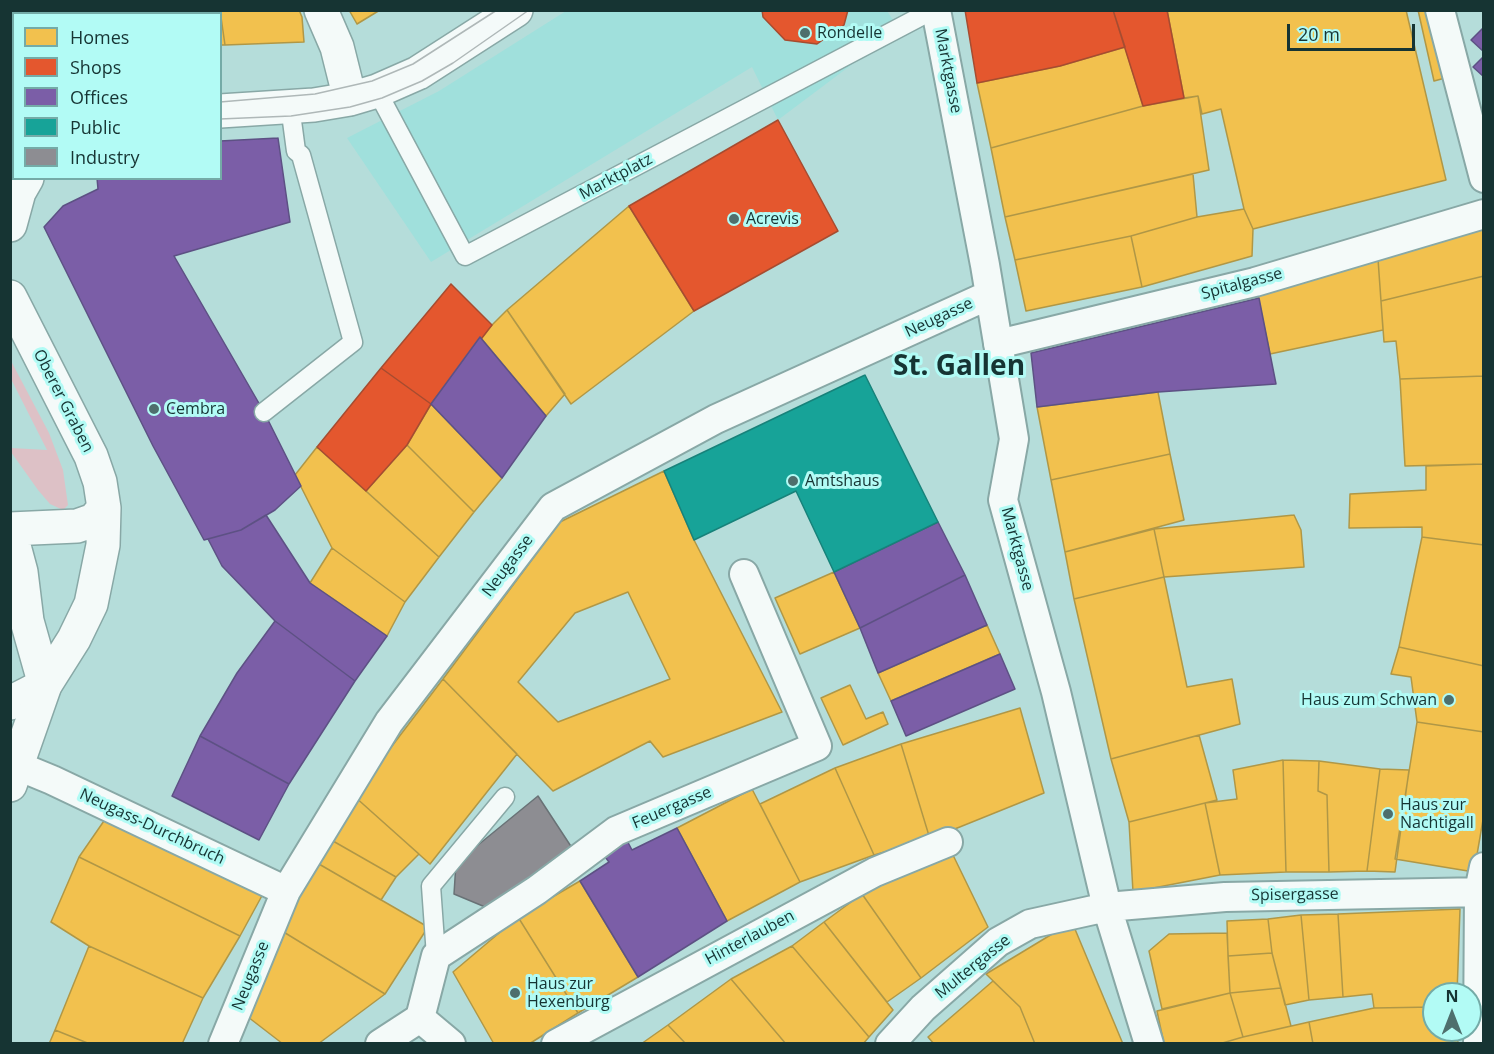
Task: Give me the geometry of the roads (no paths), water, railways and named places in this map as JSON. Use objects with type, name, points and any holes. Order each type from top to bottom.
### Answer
[{"type":"main road","points":[[321,10],[337,46],[364,95]]},
{"type":"main road","points":[[222,111],[290,106],[364,95],[418,73],[516,10]]},
{"type":"main road","points":[[10,225],[19,192],[26,180]]},
{"type":"main road","name":"Oberer Graben","points":[[10,297],[92,456],[100,482],[104,508],[103,545],[90,604],[74,639],[45,685],[14,776]]},
{"type":"main road","points":[[10,703],[45,685],[27,621],[21,572],[10,530],[78,526],[94,520],[104,508]]},
{"type":"street","name":"Marktgasse","points":[[934,10],[989,295],[1014,439],[1004,500],[1056,692],[1107,907],[1149,1044]]},
{"type":"street","points":[[1440,10],[1484,178]]},
{"type":"street","name":"Spitalgasse","points":[[998,344],[1256,282],[1484,214]]},
{"type":"street","name":"Neugasse","points":[[223,1044],[286,891],[389,722],[553,507],[716,419],[989,295]]},
{"type":"street","name":"Feuergasse","points":[[436,956],[537,890],[616,831],[817,746],[744,574]]},
{"type":"street","name":"Neugass-Durchbruch","points":[[14,776],[52,780],[286,891]]},
{"type":"street","name":"Hinterlauben","points":[[556,1044],[874,872],[948,842]]},
{"type":"street","points":[[1478,1044],[1482,883]]},
{"type":"street","name":"Spisergasse","points":[[1107,907],[1225,897],[1482,883]]},
{"type":"street","name":"Multergasse","points":[[890,1044],[923,1008],[998,942],[1030,924],[1107,907]]},
{"type":"street","points":[[380,1044],[420,1018],[436,956]]},
{"type":"street","points":[[420,1018],[451,1044]]},
{"type":"lane","name":"Marktplatz","points":[[364,95],[465,256],[934,10]]},
{"type":"lane","points":[[264,412],[353,342],[301,155],[296,151],[290,106]]},
{"type":"lane","points":[[436,956],[431,886],[505,797]]},
{"type":"tram line","points":[[222,102],[315,94],[372,81],[413,64],[497,10]]},
{"type":"tram line","points":[[222,119],[291,116],[350,107],[382,98],[422,81],[453,63],[529,10]]},
{"type":"place","name":"Rondelle","points":[[805,33]]},
{"type":"place","name":"Acrevis","points":[[734,219]]},
{"type":"place","name":"Cembra","points":[[154,409]]},
{"type":"place","name":"Amtshaus","points":[[793,481]]},
{"type":"place","name":"Haus zum Schwan","points":[[1449,700]]},
{"type":"place","name":"Haus zur Nachtigall","points":[[1388,814]]},
{"type":"place","name":"Haus zur Hexenburg","points":[[515,993]]},
{"type":"district","name":"St. Gallen","points":[[959,367]]}]
